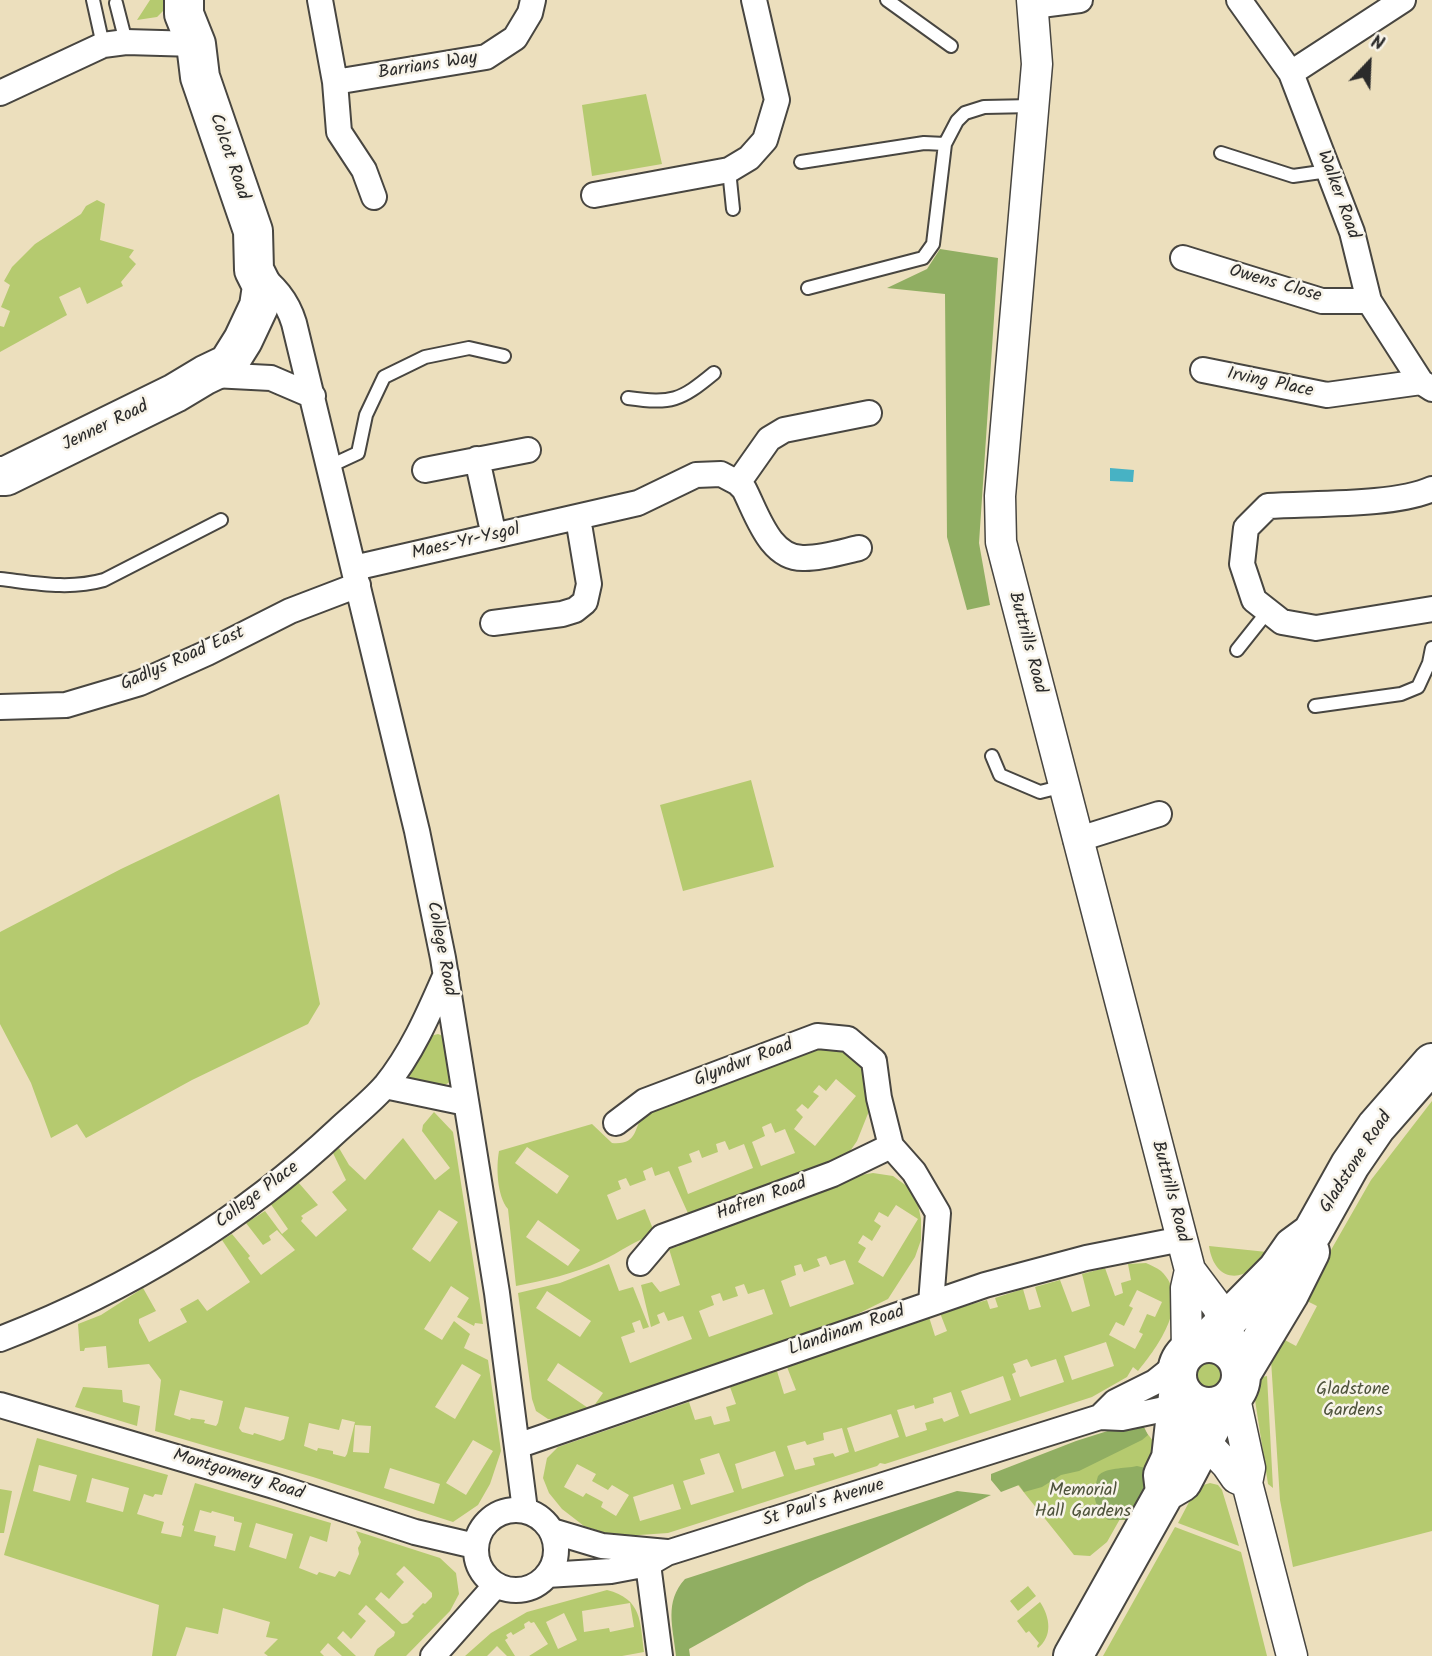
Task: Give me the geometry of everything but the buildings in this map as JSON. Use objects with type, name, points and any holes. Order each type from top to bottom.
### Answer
[{"type":"main road","name":"Colcot Road","points":[[184,0],[184,14],[196,44],[200,77],[249,216],[254,247],[254,270]]},
{"type":"main road","name":"Colcot Road","points":[[196,44],[208,0]]},
{"type":"main road","points":[[205,374],[208,356],[226,327],[243,279],[254,270]]},
{"type":"main road","name":"Jenner Road","points":[[2,478],[175,393],[205,374]]},
{"type":"main road","name":"Gladstone Road","points":[[1073,1656],[1165,1492],[1163,1475],[1207,1381],[1293,1247],[1312,1233],[1362,1147],[1432,1063]]},
{"type":"main road","name":"Gladstone Road","points":[[1207,1381],[1310,1256],[1312,1233]]},
{"type":"street","points":[[320,0],[335,82],[339,132],[364,170],[374,197]]},
{"type":"street","name":"Barrians Way","points":[[335,82],[486,57],[515,37],[530,13],[533,0]]},
{"type":"street","points":[[594,195],[729,170],[748,159],[765,139],[777,100],[754,0]]},
{"type":"street","points":[[1032,3],[1080,0]]},
{"type":"street","name":"Walker Road","points":[[1239,0],[1291,73],[1352,232],[1369,300],[1427,386]]},
{"type":"street","points":[[1291,73],[1396,2]]},
{"type":"street","name":"Buttrills Road","points":[[1032,3],[1037,47],[999,521],[1004,562],[1190,1270],[1207,1381],[1212,1450],[1236,1478],[1247,1483]]},
{"type":"street","points":[[0,93],[114,43],[196,44]]},
{"type":"street","name":"Owens Close","points":[[1183,258],[1322,301],[1369,300]]},
{"type":"street","name":"College Road","points":[[254,270],[278,290],[291,313],[417,831],[446,974],[497,1293],[525,1510]]},
{"type":"street","name":"Irving Place","points":[[1203,370],[1327,396],[1427,386]]},
{"type":"street","points":[[205,374],[271,378],[313,396]]},
{"type":"street","points":[[859,548],[803,559],[780,550],[770,540],[744,489],[738,483],[769,439],[783,430],[869,413]]},
{"type":"street","points":[[425,470],[528,450]]},
{"type":"street","points":[[477,459],[495,536]]},
{"type":"street","name":"Maes-Yr-Ysgol","points":[[356,577],[495,536],[650,499],[696,475],[721,474],[738,483]]},
{"type":"street","points":[[1432,489],[1421,494],[1387,499],[1268,506],[1246,528],[1242,564],[1254,600],[1282,622],[1316,628],[1432,609]]},
{"type":"street","points":[[493,623],[562,614],[575,610],[585,602],[589,584],[578,518]]},
{"type":"street","name":"Gadlys Road East","points":[[0,706],[66,705],[140,683],[207,653],[356,577]]},
{"type":"street","points":[[1076,840],[1159,814]]},
{"type":"street","name":"College Place","points":[[0,1339],[54,1319],[104,1294],[202,1238],[283,1179],[385,1086],[424,1024],[446,974]]},
{"type":"street","name":"Glyndwr Road","points":[[616,1123],[645,1101],[817,1036],[848,1039],[874,1060],[879,1098],[891,1146]]},
{"type":"street","points":[[385,1086],[466,1103]]},
{"type":"street","points":[[891,1146],[914,1172],[938,1213],[931,1303]]},
{"type":"street","name":"Hafren Road","points":[[640,1263],[662,1237],[833,1174],[891,1146]]},
{"type":"street","name":"Llandinam Road","points":[[517,1446],[985,1285],[1086,1258],[1182,1239]]},
{"type":"street","name":"Buttrills Road","points":[[1190,1270],[1186,1288],[1207,1381],[1250,1468],[1247,1483],[1292,1656]]},
{"type":"street","name":"St Paul's Avenue","points":[[547,1575],[611,1571],[657,1559],[1100,1417],[1122,1418],[1207,1381]]},
{"type":"street","name":"St Paul's Avenue","points":[[1100,1417],[1115,1402],[1146,1387],[1207,1381]]},
{"type":"street","name":"Montgomery Road","points":[[0,1405],[274,1486],[415,1532],[475,1546]]},
{"type":"street","points":[[511,1509],[525,1510],[536,1514],[552,1531],[556,1554],[547,1575],[536,1584],[509,1590],[496,1585],[480,1569],[475,1546],[486,1521],[511,1509]]},
{"type":"street","points":[[552,1531],[657,1559],[660,1656]]},
{"type":"street","points":[[433,1656],[496,1585]]},
{"type":"lane","points":[[93,0],[114,43]]},
{"type":"lane","points":[[887,0],[951,46]]},
{"type":"lane","points":[[114,43],[116,2]]},
{"type":"lane","points":[[808,288],[923,258],[933,244],[945,145],[957,121],[965,113],[984,107],[1033,106]]},
{"type":"lane","points":[[802,162],[924,143],[945,145]]},
{"type":"lane","points":[[1221,153],[1293,176],[1328,171]]},
{"type":"lane","points":[[729,170],[733,209]]},
{"type":"lane","points":[[330,466],[358,453],[366,415],[384,377],[425,357],[469,348],[504,356]]},
{"type":"lane","points":[[628,398],[659,402],[686,396],[714,373]]},
{"type":"lane","points":[[0,579],[67,587],[84,586],[104,580],[221,520]]},
{"type":"lane","points":[[1237,650],[1268,611]]},
{"type":"lane","points":[[1315,706],[1401,694],[1418,687],[1429,663],[1432,648]]},
{"type":"lane","points":[[992,756],[1000,775],[1040,792],[1064,786]]},
{"type":"green space","points":[[150,0],[165,0],[163,11],[157,17],[137,20]]},
{"type":"green space","points":[[646,94],[662,164],[592,176],[582,105]]},
{"type":"green space","points":[[97,200],[105,204],[100,240],[134,250],[129,257],[136,264],[121,282],[123,286],[87,304],[80,287],[59,297],[67,315],[0,352],[0,326],[4,327],[10,311],[1,307],[10,285],[4,281],[12,267],[35,244],[81,214],[86,206]]},
{"type":"green space","points":[[940,249],[998,258],[979,543],[990,605],[967,610],[947,537],[945,294],[887,288],[927,269]]},
{"type":"green space","points":[[751,780],[774,867],[683,891],[660,805]]},
{"type":"green space","points":[[279,794],[320,1004],[308,1024],[192,1080],[86,1138],[77,1124],[51,1138],[31,1083],[0,1024],[0,932],[121,869]]},
{"type":"green space","points":[[430,1036],[443,1036],[451,1081],[445,1085],[411,1079],[408,1073]]},
{"type":"green space","points":[[817,1043],[854,1053],[867,1073],[869,1111],[857,1141],[848,1154],[836,1163],[691,1220],[669,1171],[655,1176],[652,1167],[643,1171],[646,1180],[630,1186],[626,1178],[618,1181],[621,1189],[607,1195],[617,1220],[645,1209],[655,1234],[580,1270],[516,1286],[508,1209],[498,1181],[499,1151],[592,1124],[612,1143],[620,1143],[631,1139],[643,1116]],"holes":[[[836,1079],[856,1096],[815,1146],[794,1129],[803,1117],[796,1110],[802,1104],[808,1109],[819,1096],[813,1092],[819,1085],[826,1091]],[[771,1123],[775,1133],[785,1129],[795,1153],[761,1166],[752,1142],[765,1136],[762,1127]],[[725,1141],[729,1150],[744,1144],[753,1168],[688,1194],[678,1167],[692,1162],[689,1154],[699,1150],[702,1158],[718,1152],[716,1144]],[[527,1147],[569,1176],[557,1194],[515,1163]],[[538,1220],[580,1250],[568,1266],[526,1237]]]},
{"type":"green space","name":"Gladstone Gardens","points":[[1432,1101],[1432,1531],[1293,1567],[1280,1500],[1271,1360],[1283,1339],[1296,1346],[1317,1306],[1303,1299],[1371,1180]]},
{"type":"green space","points":[[434,1112],[453,1132],[483,1324],[475,1323],[474,1326],[457,1317],[469,1298],[451,1286],[424,1329],[442,1340],[454,1321],[470,1334],[464,1348],[488,1360],[501,1451],[490,1484],[478,1505],[453,1522],[313,1477],[155,1431],[161,1380],[149,1364],[108,1368],[106,1346],[80,1351],[78,1324],[101,1315],[143,1288],[156,1311],[139,1319],[149,1342],[187,1322],[180,1309],[198,1299],[207,1311],[250,1282],[222,1240],[232,1234],[261,1275],[295,1250],[277,1230],[269,1236],[271,1240],[263,1245],[246,1223],[265,1211],[282,1234],[288,1229],[270,1203],[298,1182],[318,1205],[301,1216],[301,1221],[316,1237],[347,1210],[332,1192],[346,1180],[333,1153],[339,1148],[349,1165],[365,1180],[403,1138],[435,1180],[450,1168],[422,1131],[423,1125]],"holes":[[[439,1210],[458,1222],[430,1262],[412,1249]],[[462,1364],[481,1375],[455,1419],[435,1407]],[[180,1390],[223,1401],[216,1426],[204,1423],[205,1420],[190,1420],[174,1415]],[[245,1407],[289,1417],[284,1439],[280,1441],[242,1432],[239,1428]],[[342,1419],[355,1422],[345,1457],[333,1454],[333,1451],[318,1448],[317,1451],[304,1446],[309,1423],[339,1430]],[[355,1425],[371,1426],[369,1453],[353,1452]],[[473,1440],[493,1451],[466,1495],[446,1483]],[[390,1468],[440,1484],[434,1504],[384,1488]]]},
{"type":"green space","points":[[873,1173],[893,1176],[908,1187],[917,1200],[921,1240],[915,1257],[888,1299],[831,1327],[749,1356],[731,1359],[590,1412],[559,1420],[548,1419],[536,1411],[532,1399],[518,1293],[560,1283],[609,1264],[619,1291],[633,1287],[649,1327],[643,1329],[640,1320],[632,1323],[635,1332],[621,1337],[630,1363],[692,1339],[683,1316],[668,1321],[664,1312],[657,1315],[660,1323],[651,1327],[641,1285],[652,1282],[660,1292],[680,1285],[669,1249],[679,1246],[680,1239],[855,1176]],"holes":[[[896,1205],[918,1219],[883,1277],[858,1262],[866,1248],[858,1243],[863,1235],[872,1241],[881,1226],[874,1221],[879,1212],[888,1217]],[[826,1256],[830,1265],[845,1260],[854,1284],[790,1307],[781,1281],[796,1275],[794,1266],[801,1264],[804,1272],[820,1266],[817,1259]],[[744,1284],[748,1294],[764,1289],[773,1314],[709,1337],[699,1311],[714,1305],[711,1296],[720,1293],[723,1301],[738,1296],[735,1287]],[[547,1291],[591,1321],[580,1337],[536,1308]],[[558,1363],[603,1393],[591,1410],[547,1380]]]},
{"type":"green space","points":[[1209,1246],[1267,1252],[1251,1270],[1234,1276],[1225,1274],[1218,1268],[1212,1259]]},
{"type":"green space","points":[[1146,1263],[1161,1271],[1170,1283],[1173,1309],[1162,1336],[1138,1371],[1133,1367],[1127,1377],[1092,1397],[668,1533],[625,1536],[584,1526],[562,1509],[549,1493],[543,1478],[547,1458],[558,1447],[689,1402],[695,1420],[711,1416],[714,1425],[730,1421],[726,1407],[736,1404],[730,1387],[777,1371],[784,1394],[796,1390],[787,1367],[929,1317],[935,1336],[947,1331],[940,1313],[987,1300],[990,1309],[998,1307],[995,1298],[1023,1289],[1029,1310],[1041,1307],[1035,1287],[1060,1280],[1072,1312],[1090,1306],[1082,1274],[1105,1268],[1115,1296],[1123,1293],[1121,1283],[1131,1280],[1128,1264]],"holes":[[[1137,1290],[1162,1302],[1155,1317],[1147,1314],[1139,1332],[1143,1334],[1135,1349],[1109,1335],[1116,1322],[1124,1326],[1133,1308],[1129,1306]],[[1106,1342],[1114,1366],[1072,1380],[1064,1356]],[[1027,1359],[1031,1367],[1056,1359],[1064,1382],[1020,1397],[1012,1374],[1016,1372],[1013,1364]],[[1003,1376],[1011,1400],[970,1414],[961,1391]],[[951,1392],[959,1416],[944,1422],[942,1418],[925,1423],[927,1430],[906,1437],[897,1410],[914,1405],[915,1409],[934,1403],[933,1398]],[[891,1414],[899,1437],[855,1452],[847,1428]],[[842,1428],[849,1452],[835,1457],[833,1453],[813,1458],[815,1465],[795,1470],[787,1446],[805,1441],[807,1445],[824,1440],[823,1433]],[[775,1451],[784,1476],[742,1489],[735,1464]],[[719,1453],[734,1492],[691,1505],[683,1481],[705,1474],[700,1459]],[[577,1464],[596,1474],[592,1481],[608,1490],[612,1485],[629,1495],[616,1516],[601,1507],[603,1502],[586,1493],[583,1497],[564,1487]],[[673,1484],[681,1509],[640,1521],[633,1497]]]},
{"type":"green space","points":[[1210,1358],[1221,1363],[1226,1374],[1221,1385],[1210,1390],[1199,1385],[1194,1374],[1199,1363]]},
{"type":"green space","points":[[1267,1376],[1273,1488],[1268,1484],[1255,1400],[1262,1377]]},
{"type":"green space","points":[[83,1387],[122,1390],[123,1402],[140,1406],[137,1426],[75,1407]]},
{"type":"green space","points":[[1136,1422],[1142,1423],[1148,1435],[1142,1440],[1079,1471],[1061,1475],[1042,1487],[1024,1492],[1019,1485],[1001,1492],[991,1480],[991,1474],[1076,1441]]},
{"type":"green space","name":"Memorial Hall Gardens","points":[[1146,1432],[1158,1447],[1107,1542],[1090,1556],[1074,1555],[1018,1485]]},
{"type":"green space","points":[[37,1438],[168,1475],[162,1495],[155,1494],[153,1497],[144,1494],[137,1514],[164,1522],[161,1533],[181,1537],[195,1483],[331,1523],[327,1542],[310,1536],[299,1568],[317,1575],[319,1572],[335,1577],[339,1571],[350,1575],[361,1542],[356,1531],[440,1558],[456,1573],[459,1594],[450,1611],[406,1656],[374,1656],[377,1649],[394,1636],[395,1632],[366,1605],[358,1614],[366,1621],[351,1639],[343,1631],[337,1638],[356,1656],[342,1656],[328,1643],[320,1652],[324,1656],[268,1656],[264,1653],[278,1639],[266,1637],[270,1622],[223,1608],[218,1634],[186,1627],[176,1656],[152,1656],[159,1605],[4,1555]],"holes":[[[39,1465],[77,1475],[70,1501],[33,1491]],[[92,1478],[129,1488],[123,1512],[86,1502]],[[200,1510],[234,1517],[234,1521],[242,1523],[235,1551],[214,1546],[216,1536],[194,1531]],[[256,1523],[293,1534],[286,1559],[249,1547]],[[404,1566],[432,1593],[432,1597],[412,1614],[414,1616],[407,1623],[402,1624],[375,1599],[381,1592],[389,1599],[404,1582],[396,1574]]]},
{"type":"green space","points":[[1137,1466],[1158,1471],[1129,1520],[1108,1520],[1095,1499],[1098,1476],[1110,1470]]},
{"type":"green space","points":[[1210,1483],[1218,1485],[1222,1490],[1239,1546],[1178,1523],[1197,1487]]},
{"type":"green space","points":[[0,1489],[12,1491],[4,1533],[0,1533]]},
{"type":"green space","points":[[957,1491],[991,1495],[807,1583],[689,1649],[690,1656],[676,1656],[672,1606],[678,1588],[685,1579]]},
{"type":"green space","points":[[1175,1527],[1241,1552],[1267,1656],[1103,1656]]},
{"type":"green space","points":[[1028,1586],[1036,1596],[1018,1611],[1010,1601]]},
{"type":"green space","points":[[607,1590],[627,1599],[633,1605],[640,1621],[644,1652],[622,1656],[529,1656],[548,1644],[534,1622],[529,1621],[524,1624],[525,1628],[513,1635],[511,1632],[506,1635],[508,1638],[505,1640],[515,1656],[507,1656],[497,1646],[487,1656],[465,1656],[491,1633],[527,1612]],"holes":[[[630,1603],[634,1627],[610,1632],[609,1628],[584,1632],[582,1611]],[[564,1613],[577,1640],[558,1649],[546,1622]]]},
{"type":"green space","points":[[1040,1602],[1046,1614],[1048,1632],[1038,1648],[1039,1643],[1029,1631],[1026,1633],[1017,1621]]},
{"type":"water","points":[[1110,468],[1134,470],[1133,482],[1110,481]]}]
